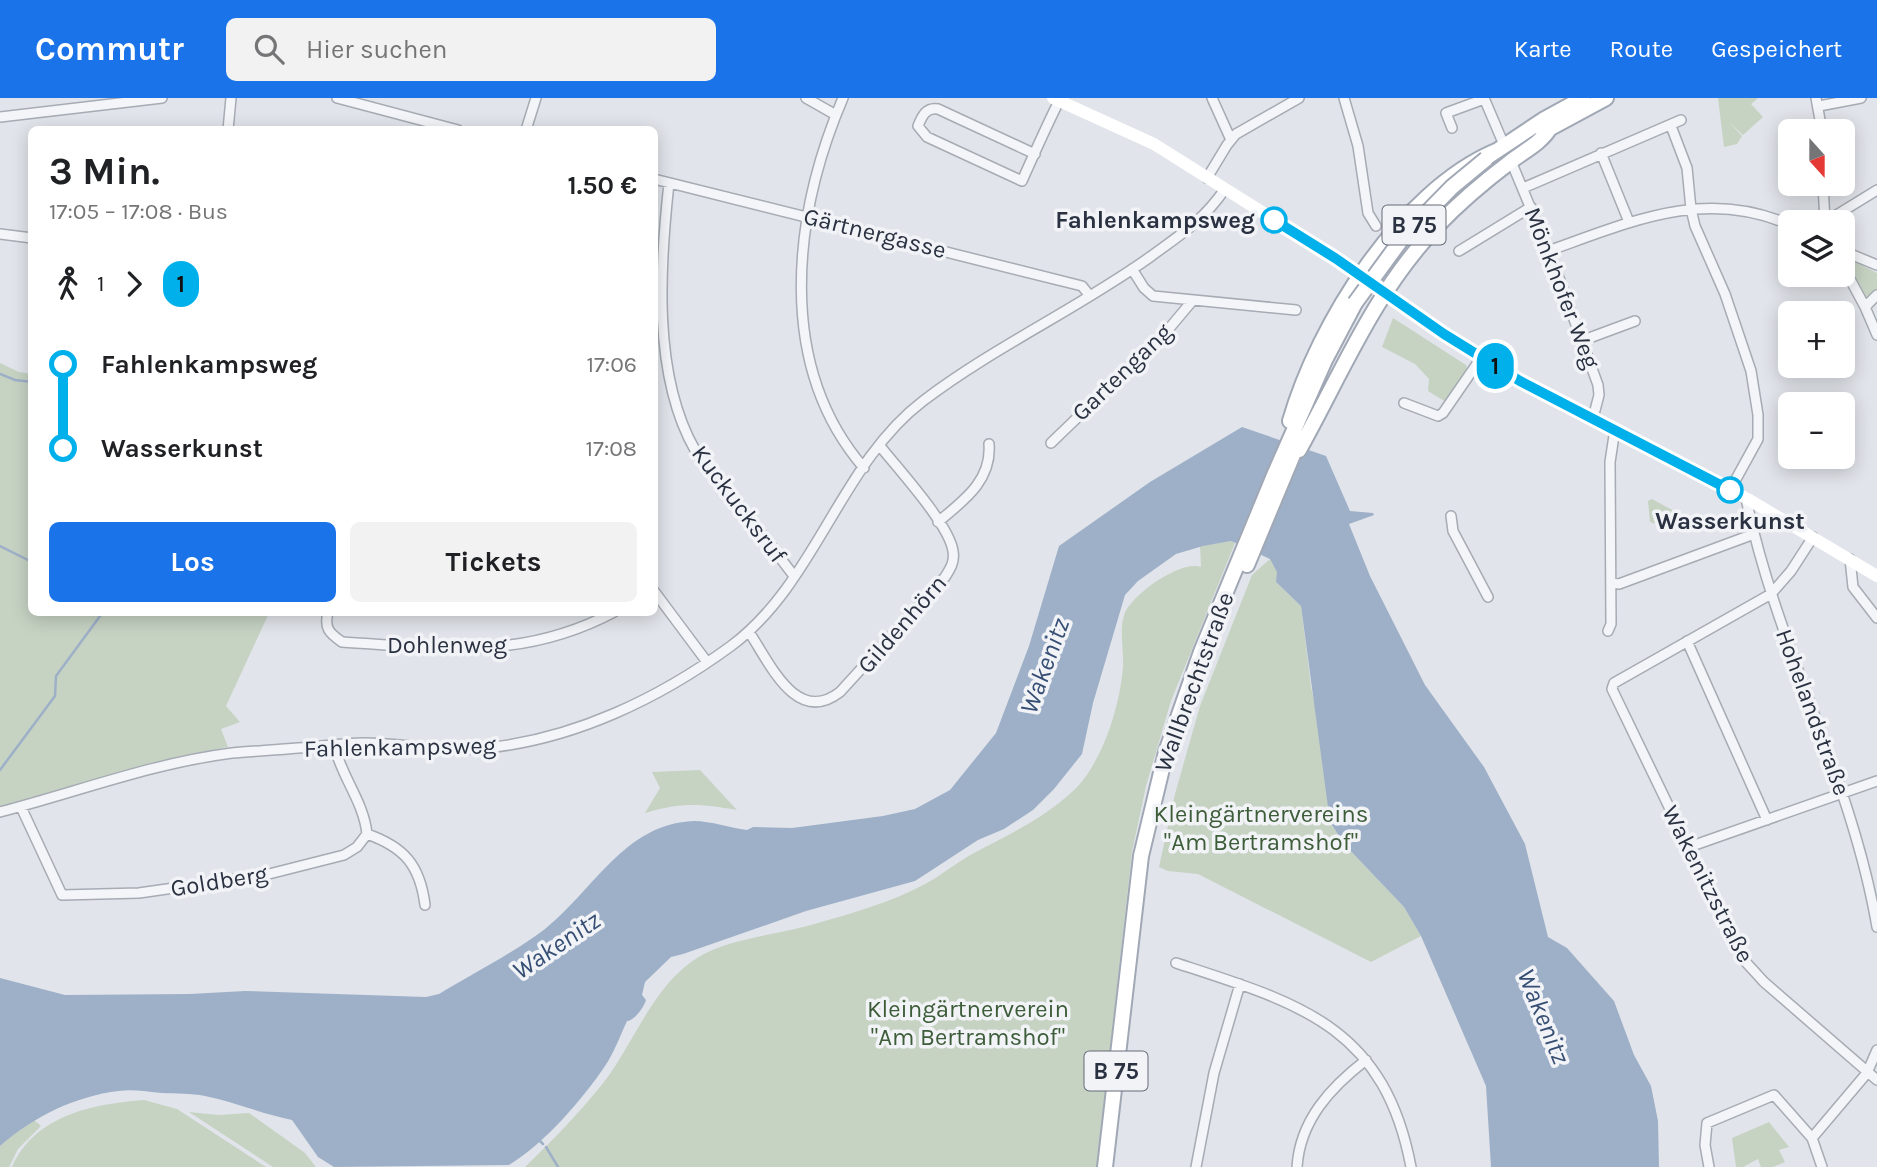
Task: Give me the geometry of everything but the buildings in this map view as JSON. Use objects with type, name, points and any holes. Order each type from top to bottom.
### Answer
[{"type":"main road","name":"B 75","points":[[1360,303],[1433,216],[1494,155],[1583,98]]},
{"type":"main road","name":"B 75","points":[[1494,155],[1523,145],[1606,98]]},
{"type":"main road","points":[[1056,99],[1154,145],[1520,381],[1746,498],[1877,576]]},
{"type":"main road","points":[[1523,145],[1480,158],[1440,185],[1396,230],[1360,276],[1360,303],[1384,293],[1440,223],[1511,161],[1544,138],[1550,128]]},
{"type":"main road","name":"Wallbrechtstraße","points":[[1115,1167],[1149,857],[1164,790],[1178,741],[1225,607],[1279,475],[1360,303]]},
{"type":"main road","name":"Wallbrechtstraße","points":[[1105,1167],[1141,856],[1166,752],[1201,652],[1225,607]]},
{"type":"street","points":[[0,117],[162,98]]},
{"type":"street","points":[[228,126],[231,98]]},
{"type":"street","points":[[337,98],[443,126]]},
{"type":"street","points":[[527,126],[536,98]]},
{"type":"street","points":[[806,98],[836,115]]},
{"type":"street","points":[[843,98],[819,160],[808,216],[801,285],[803,317],[812,369],[823,405],[847,448],[864,468]]},
{"type":"street","points":[[1212,98],[1231,140]]},
{"type":"street","points":[[1208,178],[1231,140],[1286,101],[1299,98]]},
{"type":"street","points":[[1344,98],[1358,146],[1368,213],[1376,226]]},
{"type":"street","points":[[1451,128],[1446,113],[1484,98],[1494,155]]},
{"type":"street","points":[[1818,102],[1861,98]]},
{"type":"street","points":[[1035,154],[938,108],[926,111],[918,125],[927,137],[1022,181],[1035,154],[1056,99]]},
{"type":"street","points":[[1523,188],[1681,120]]},
{"type":"street","points":[[1671,126],[1687,167],[1695,226],[1736,322],[1755,393],[1760,432],[1730,490]]},
{"type":"street","points":[[1601,153],[1629,222]]},
{"type":"street","name":"Mönkhofer Weg","points":[[1511,161],[1598,385],[1599,395],[1594,418]]},
{"type":"street","name":"Gärtnergasse","points":[[658,180],[1082,286],[1090,296]]},
{"type":"street","name":"Kuckucksruf","points":[[669,183],[660,287],[666,353],[676,399],[687,433],[703,463],[794,576]]},
{"type":"street","name":"Fahlenkampsweg","points":[[0,812],[177,763],[232,753],[386,744],[450,750],[484,748],[547,738],[622,710],[656,693],[707,662],[749,632],[765,616],[864,468],[901,422],[937,391],[1132,269],[1199,221],[1224,189]]},
{"type":"street","points":[[1844,210],[1877,190]]},
{"type":"street","points":[[1459,251],[1531,207]]},
{"type":"street","points":[[1548,251],[1629,222],[1700,207],[1751,211],[1778,221]]},
{"type":"street","points":[[0,234],[28,238]]},
{"type":"street","points":[[1855,256],[1877,265]]},
{"type":"street","points":[[1132,269],[1144,288],[1153,296],[1296,310]]},
{"type":"street","points":[[1854,287],[1877,335]]},
{"type":"street","points":[[1865,307],[1877,295]]},
{"type":"street","name":"Gartengang","points":[[1051,443],[1167,331],[1193,300]]},
{"type":"street","points":[[1581,341],[1635,321]]},
{"type":"street","points":[[1404,403],[1438,416],[1443,413],[1481,358]]},
{"type":"street","points":[[1608,631],[1611,624],[1612,583],[1610,463],[1615,429]]},
{"type":"street","points":[[938,522],[980,483],[990,456],[989,444]]},
{"type":"street","name":"Gildenhörn","points":[[749,632],[789,690],[799,699],[816,703],[832,698],[856,676],[945,577],[952,565],[954,554],[951,541],[880,446]]},
{"type":"street","name":"Hohelandstraße","points":[[1746,498],[1771,594],[1843,794],[1869,878],[1877,927]]},
{"type":"street","points":[[1451,516],[1453,531],[1488,597]]},
{"type":"street","points":[[1612,583],[1619,584],[1755,534]]},
{"type":"street","points":[[1767,820],[1687,641],[1771,594],[1791,571],[1813,537]]},
{"type":"street","points":[[1850,559],[1853,587],[1877,618]]},
{"type":"street","points":[[658,597],[707,662]]},
{"type":"street","name":"Dohlenweg","points":[[327,616],[325,624],[330,634],[342,642],[461,649],[511,647],[557,637],[605,616]]},
{"type":"street","name":"Wakenitzstraße","points":[[1687,641],[1612,685],[1742,958],[1754,973],[1877,1080]]},
{"type":"street","points":[[334,745],[337,759],[366,821],[367,834],[391,842],[404,854],[423,888],[425,905]]},
{"type":"street","points":[[1689,847],[1877,780]]},
{"type":"street","name":"Goldberg","points":[[21,807],[62,895],[139,893],[265,875],[344,855],[357,848],[367,834]]},
{"type":"street","points":[[1176,963],[1279,998],[1337,1030],[1366,1060],[1395,1107],[1411,1167]]},
{"type":"street","points":[[1196,1167],[1214,1073],[1240,984]]},
{"type":"street","points":[[1812,1138],[1867,1073],[1877,1050]]},
{"type":"street","points":[[1297,1167],[1297,1158],[1307,1127],[1324,1098],[1338,1082],[1366,1060]]},
{"type":"street","points":[[1709,1167],[1705,1145],[1707,1123],[1774,1095],[1812,1138],[1822,1167]]},
{"type":"green space","points":[[1718,98],[1758,98],[1751,104],[1763,117],[1743,135],[1730,123],[1742,136],[1737,144],[1724,147]]},
{"type":"green space","points":[[1855,262],[1877,273],[1877,292],[1865,301],[1855,281]]},
{"type":"green space","points":[[1393,318],[1466,365],[1467,369],[1446,402],[1428,391],[1429,379],[1415,364],[1382,347]]},
{"type":"green space","points":[[0,363],[28,374],[28,616],[268,616],[226,706],[240,722],[221,729],[228,747],[176,757],[0,806]]},
{"type":"green space","points":[[1652,499],[1674,511],[1674,518],[1656,524],[1650,522],[1648,501]]},
{"type":"green space","name":"Kleingärtnerverein \"Am Bertramshof\"","points":[[1231,541],[1235,543],[1171,701],[1146,786],[1132,852],[1097,1167],[525,1167],[566,1126],[604,1082],[659,995],[687,965],[728,944],[840,917],[912,891],[1038,818],[1072,792],[1092,767],[1108,734],[1121,682],[1123,621],[1128,607],[1146,589],[1169,574],[1192,566],[1201,567],[1200,546]]},
{"type":"green space","name":"Kleingärtnervereins \"Am Bertramshof\"","points":[[1270,559],[1278,572],[1276,582],[1301,606],[1311,687],[1320,728],[1330,822],[1345,845],[1404,907],[1421,936],[1371,962],[1198,874],[1168,871],[1159,867],[1175,794],[1200,706],[1252,575]]},
{"type":"green space","points":[[700,770],[737,810],[691,805],[645,813],[660,788],[652,772]]},
{"type":"green space","points":[[144,1100],[177,1109],[266,1167],[12,1167],[22,1149],[50,1124],[86,1109]]},
{"type":"green space","points":[[189,1112],[219,1115],[249,1113],[305,1153],[316,1167],[273,1167]]},
{"type":"green space","points":[[34,1120],[41,1126],[18,1149],[9,1167],[0,1167],[0,1146]]},
{"type":"green space","points":[[1769,1122],[1789,1147],[1779,1150],[1785,1162],[1773,1167],[1761,1167],[1758,1159],[1743,1167],[1736,1167],[1732,1138]]},
{"type":"water","name":"Wakenitz","points":[[1242,427],[1326,456],[1350,511],[1373,513],[1374,515],[1349,524],[1370,576],[1425,685],[1484,767],[1525,844],[1548,937],[1567,948],[1614,1001],[1634,1055],[1651,1086],[1658,1121],[1659,1167],[1491,1167],[1486,1086],[1421,936],[1404,907],[1345,845],[1330,822],[1301,606],[1276,582],[1277,572],[1270,559],[1231,541],[1176,554],[1138,581],[1125,595],[1093,703],[1082,754],[1033,810],[1004,829],[978,840],[915,881],[806,911],[671,957],[645,982],[642,995],[646,1000],[643,1006],[636,1016],[627,1021],[608,1061],[585,1093],[549,1133],[509,1165],[334,1167],[318,1157],[292,1120],[205,1096],[135,1090],[103,1094],[71,1103],[26,1126],[0,1146],[0,978],[65,995],[245,991],[426,997],[439,994],[533,938],[562,914],[629,846],[648,833],[670,825],[694,821],[747,830],[753,827],[792,828],[883,816],[915,809],[950,790],[996,733],[1029,646],[1059,546],[1150,482]]},
{"type":"waterway","points":[[0,374],[28,382]]},
{"type":"waterway","points":[[0,546],[28,560]]},
{"type":"waterway","points":[[0,770],[55,696],[56,676],[100,616]]},
{"type":"waterway","points":[[540,1141],[543,1144]]},
{"type":"waterway","points":[[546,1147],[558,1167]]},
{"type":"bus line","name":"1","points":[[1274,220],[1335,258],[1481,358],[1730,490]]},
{"type":"place","name":"Fahlenkampsweg","points":[[1274,220]]},
{"type":"place","name":"Wasserkunst","points":[[1730,490]]}]
